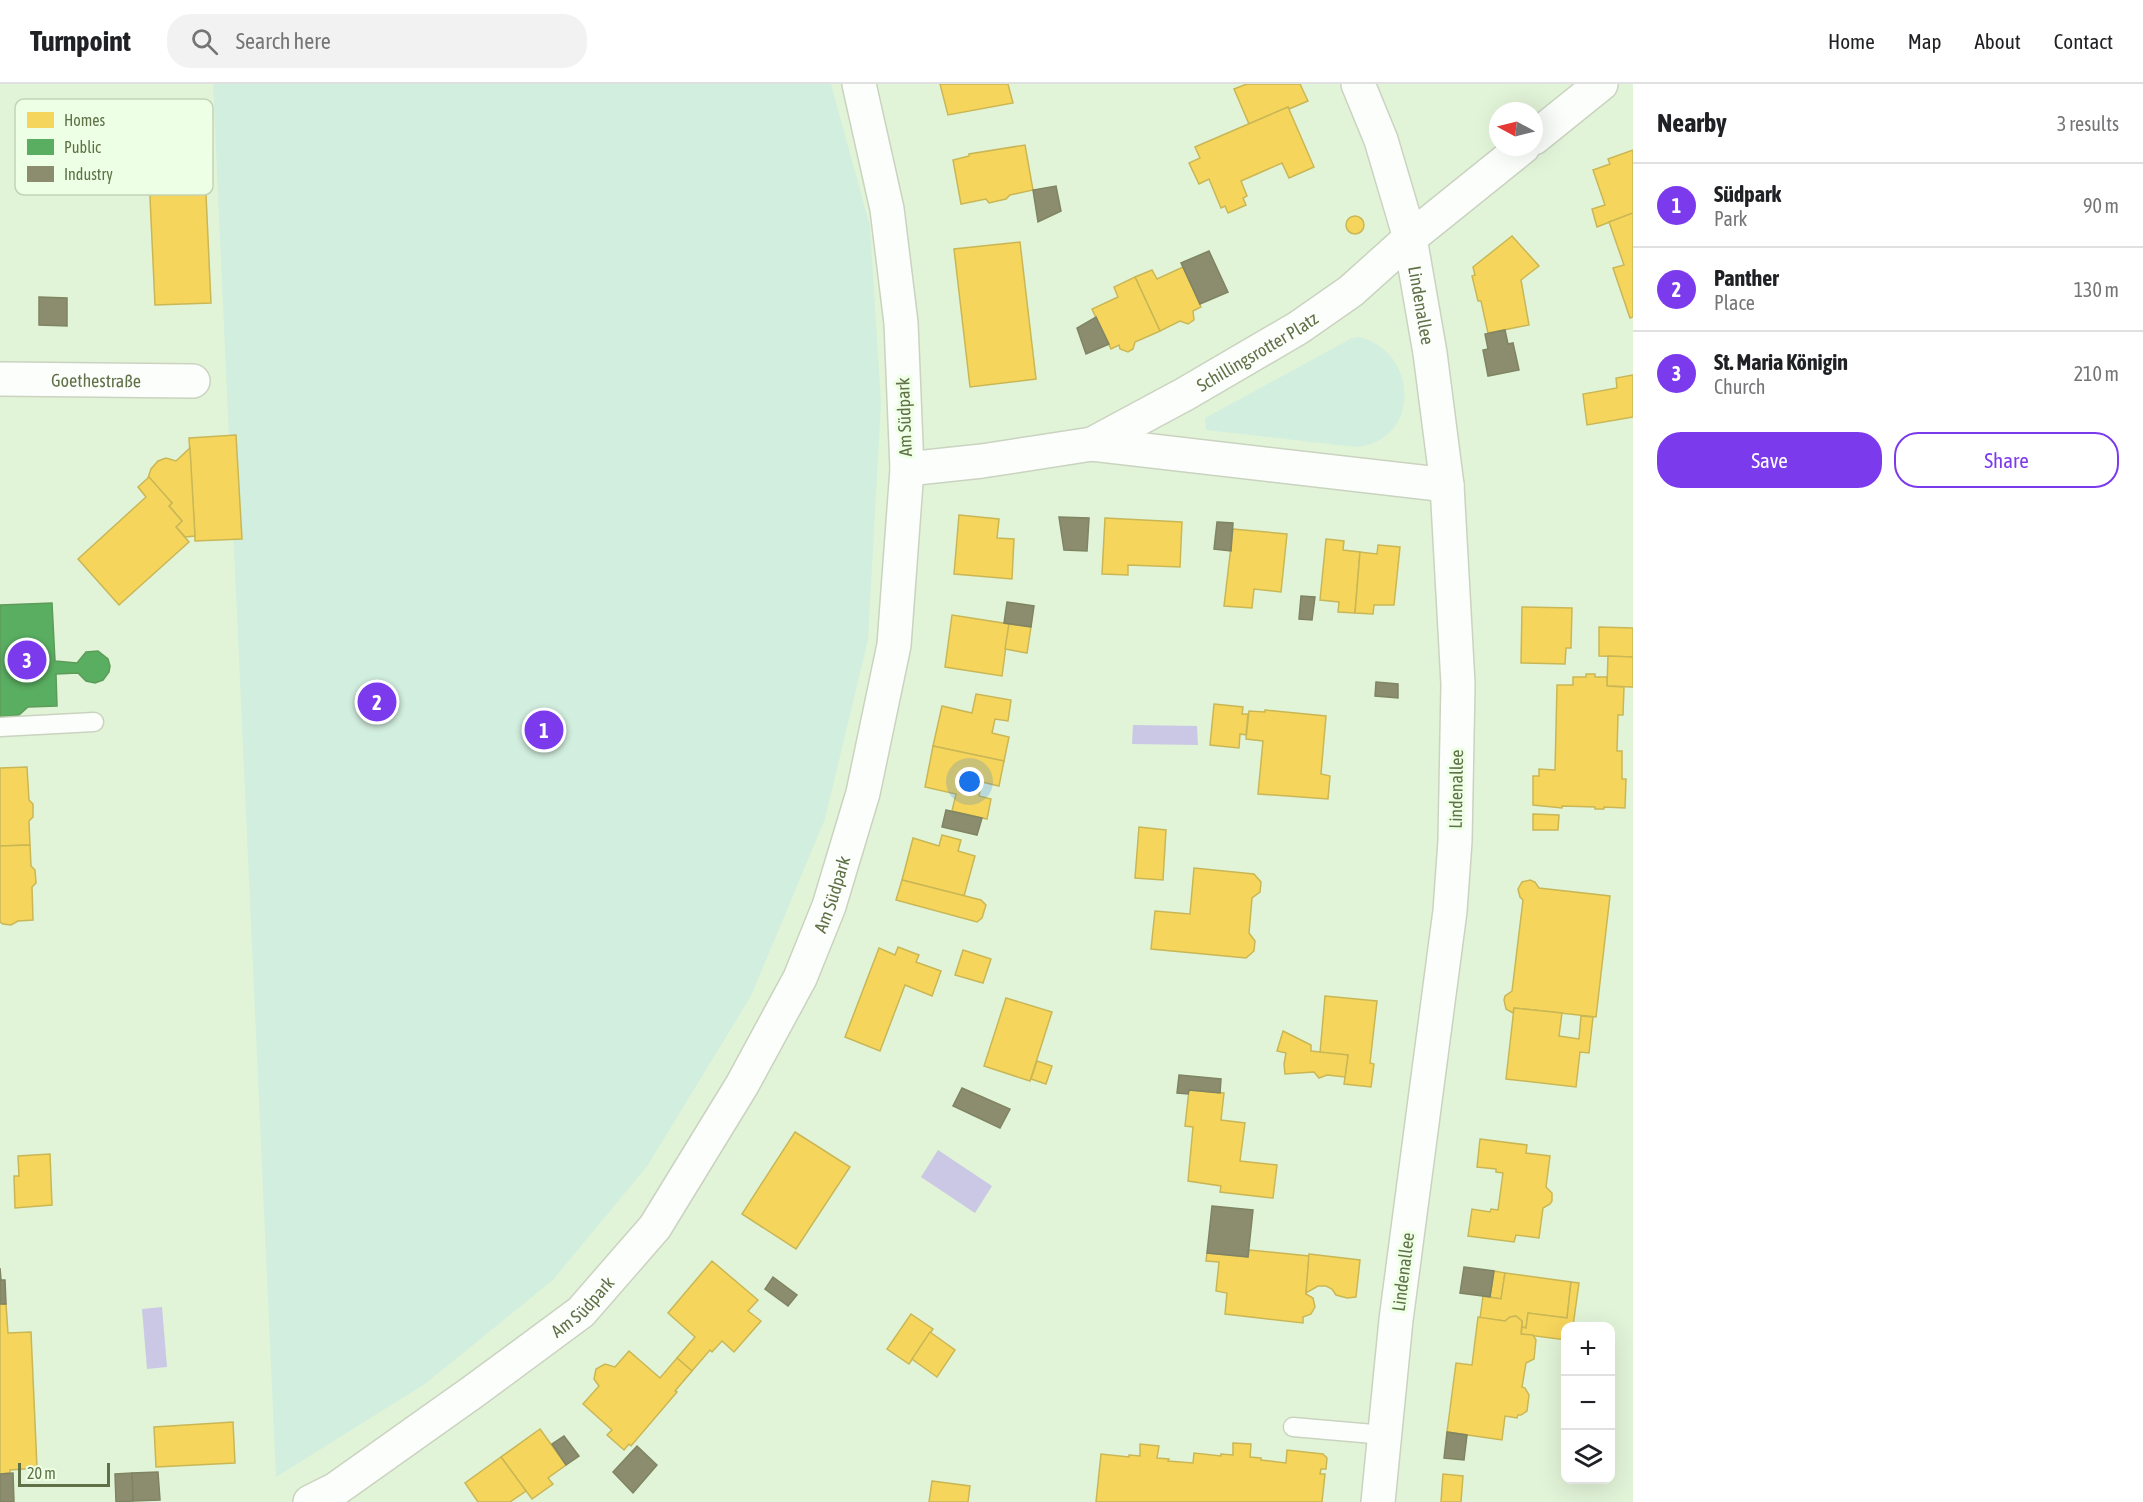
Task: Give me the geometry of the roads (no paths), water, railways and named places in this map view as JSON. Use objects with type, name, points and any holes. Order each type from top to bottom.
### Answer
[{"type":"street","name":"Am Südpark","points":[[330,1498],[581,1312],[655,1227],[742,1086],[800,978],[829,906],[863,793],[894,645],[906,469],[901,322],[887,209],[859,84]]},
{"type":"street","name":"Lindenallee","points":[[1358,84],[1381,140],[1410,238],[1430,353],[1447,485],[1458,684],[1455,841],[1450,911],[1396,1320],[1378,1502]]},
{"type":"street","points":[[1543,131],[1601,84]]},
{"type":"street","name":"Schillingsrotter Platz","points":[[1092,444],[1185,394],[1298,328],[1351,291],[1410,238],[1512,156]]},
{"type":"street","name":"Goethestraße","points":[[0,379],[193,381]]},
{"type":"street","name":"Schillingsrotter Platz","points":[[906,469],[981,461],[1092,444],[1447,485]]},
{"type":"lane","points":[[0,727],[94,722]]},
{"type":"lane","points":[[1293,1427],[1385,1435]]},
{"type":"water","points":[[1133,725],[1197,726],[1198,745],[1132,744]]},
{"type":"water","points":[[938,1150],[992,1186],[975,1213],[921,1177]]},
{"type":"water","points":[[162,1307],[167,1367],[147,1369],[142,1309]]},
{"type":"place","name":"St. Maria Königin","points":[[27,660]]},
{"type":"place","name":"Panther","points":[[377,702]]},
{"type":"place","name":"Südpark","points":[[544,730]]}]
